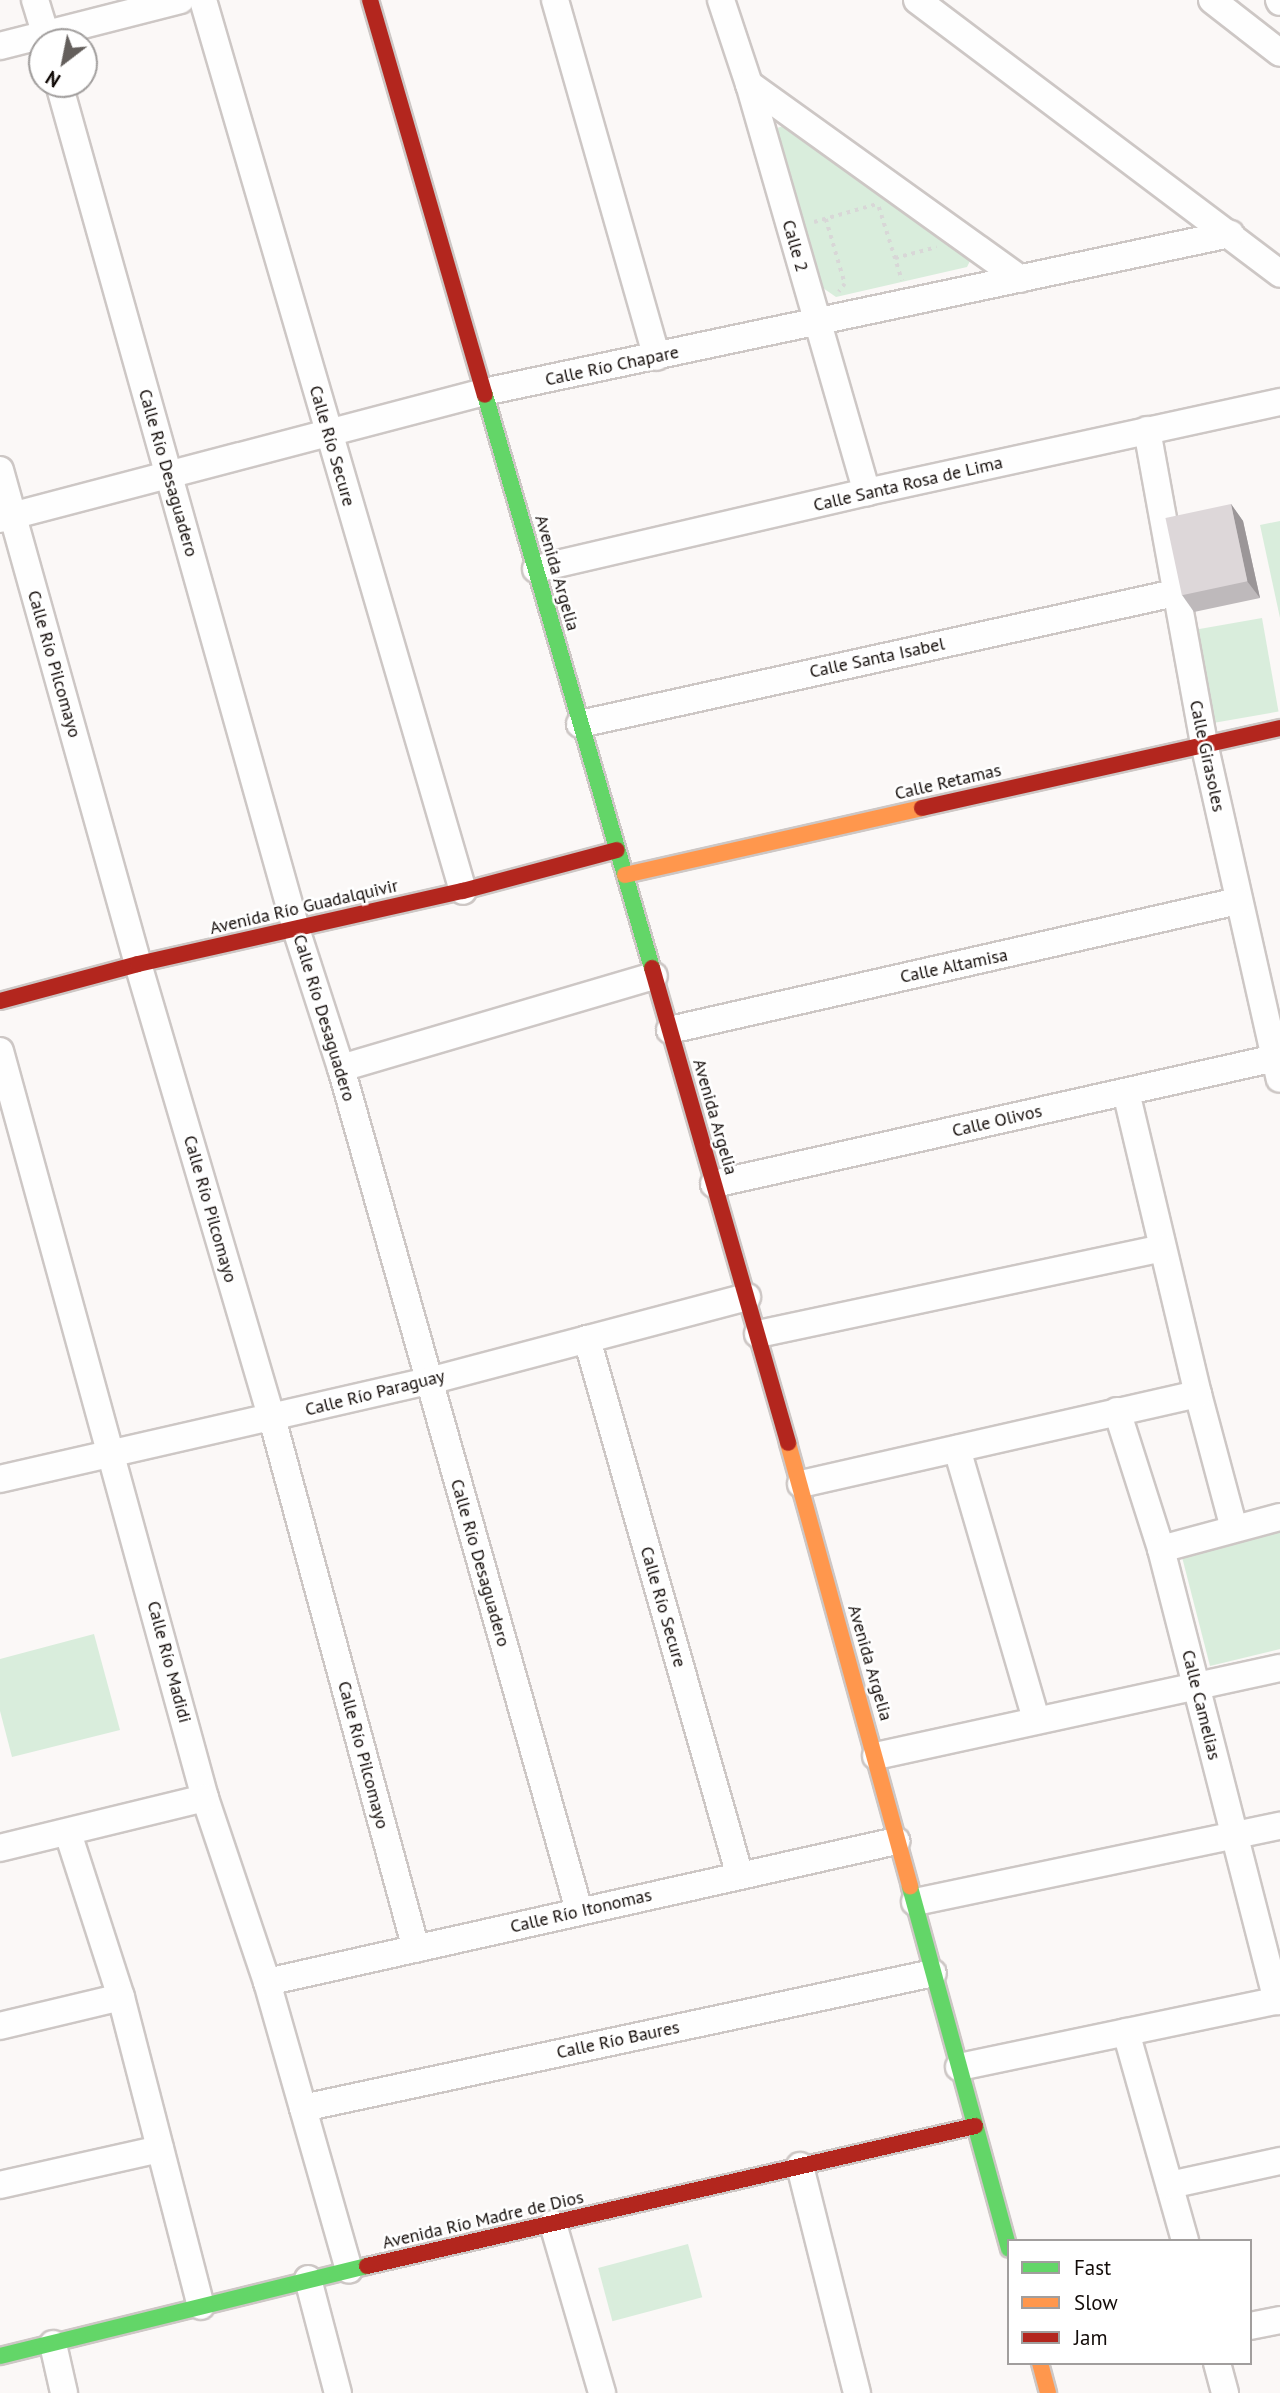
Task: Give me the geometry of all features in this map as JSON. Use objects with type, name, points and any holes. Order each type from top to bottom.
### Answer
[{"type":"street","points":[[35,0],[44,28]]},
{"type":"street","points":[[82,28],[180,0]]},
{"type":"street","name":"Calle Río Secure","points":[[203,0],[463,891]]},
{"type":"street","name":"Avenida Argelia","points":[[370,0],[801,1485],[1007,2242]]},
{"type":"street","points":[[555,0],[657,357]]},
{"type":"street","name":"Calle 2","points":[[721,0],[749,84],[867,492]]},
{"type":"street","points":[[917,0],[1280,274]]},
{"type":"street","points":[[1213,0],[1280,53]]},
{"type":"street","points":[[0,47],[28,42]]},
{"type":"street","points":[[749,84],[1020,278]]},
{"type":"street","name":"Calle Río Desaguadero","points":[[63,98],[296,929],[341,1068],[579,1910]]},
{"type":"street","name":"Calle Río Chapare","points":[[7,517],[484,392],[1230,234]]},
{"type":"street","name":"Calle Santa Rosa de Lima","points":[[536,569],[867,492],[1280,402]]},
{"type":"street","name":"Calle Girasoles","points":[[1147,430],[1204,743],[1238,901],[1278,1064]]},
{"type":"street","name":"Calle Río Pilcomayo","points":[[0,470],[7,517],[272,1418],[416,1949]]},
{"type":"street","name":"Calle Santa Isabel","points":[[580,724],[1175,593]]},
{"type":"street","name":"Calle Retamas","points":[[625,875],[1280,728]]},
{"type":"street","name":"Avenida Río Guadalquivir","points":[[0,1001],[138,964],[463,891],[617,850]]},
{"type":"street","name":"Calle Altamisa","points":[[670,1030],[1238,901]]},
{"type":"street","points":[[341,1068],[653,976]]},
{"type":"street","name":"Calle Río Madidi","points":[[0,1051],[113,1454],[205,1798],[267,1982],[349,2270]]},
{"type":"street","name":"Calle Olivos","points":[[714,1184],[1126,1092],[1278,1064]]},
{"type":"street","points":[[1126,1092],[1198,1394],[1234,1528]]},
{"type":"street","points":[[758,1334],[1162,1248]]},
{"type":"street","name":"Calle Río Paraguay","points":[[0,1479],[429,1381],[747,1297]]},
{"type":"street","name":"Calle Río Secure","points":[[587,1339],[740,1876]]},
{"type":"street","points":[[801,1485],[1198,1394]]},
{"type":"street","name":"Calle Camelias","points":[[1117,1411],[1161,1549],[1278,2001]]},
{"type":"street","points":[[957,1449],[1036,1719]]},
{"type":"street","points":[[1161,1549],[1280,1517]]},
{"type":"street","points":[[876,1756],[1280,1668]]},
{"type":"street","points":[[0,1848],[205,1798]]},
{"type":"street","points":[[915,1902],[1280,1826]]},
{"type":"street","points":[[68,1833],[121,1997],[201,2306]]},
{"type":"street","name":"Calle Río Itonomas","points":[[267,1982],[896,1841]]},
{"type":"street","name":"Calle Río Baures","points":[[303,2108],[933,1973]]},
{"type":"street","points":[[0,2026],[121,1997]]},
{"type":"street","points":[[959,2067],[1278,2001]]},
{"type":"street","points":[[1126,2032],[1184,2239]]},
{"type":"street","name":"Avenida Río Madre de Dios","points":[[0,2356],[308,2279],[975,2126]]},
{"type":"street","points":[[0,2185],[160,2149]]},
{"type":"street","points":[[1170,2185],[1280,2161]]},
{"type":"street","points":[[800,2166],[857,2393]]},
{"type":"street","points":[[553,2224],[602,2393]]},
{"type":"street","points":[[308,2279],[338,2393]]},
{"type":"street","points":[[1252,2326],[1280,2320]]},
{"type":"street","points":[[53,2344],[64,2393]]},
{"type":"street","points":[[1041,2365],[1048,2393]]},
{"type":"street","points":[[1218,2365],[1225,2393]]},
{"type":"path","points":[[805,225],[885,201]]},
{"type":"path","points":[[878,204],[903,282]]},
{"type":"path","points":[[826,219],[845,284],[836,297]]},
{"type":"path","points":[[895,258],[942,246]]},
{"type":"green space","points":[[793,123],[971,259],[967,267],[836,297],[823,288],[777,128]]},
{"type":"green space","points":[[1280,521],[1280,618],[1260,525]]},
{"type":"green space","points":[[1262,618],[1278,712],[1214,723],[1198,629]]},
{"type":"green space","points":[[1280,1532],[1280,1649],[1210,1666],[1182,1557]]},
{"type":"green space","points":[[94,1634],[120,1730],[12,1757],[0,1711],[0,1659]]},
{"type":"green space","points":[[688,2244],[702,2297],[612,2321],[598,2268]]},
{"type":"building","points":[[1231,504],[1247,581],[1182,595],[1165,518]]},
{"type":"traffic: fast","points":[[485,395],[652,968]]},
{"type":"traffic: fast","points":[[910,1887],[1007,2242]]},
{"type":"traffic: fast","points":[[0,2356],[367,2266]]},
{"type":"traffic: slow","points":[[625,875],[922,808]]},
{"type":"traffic: slow","points":[[788,1443],[910,1887]]},
{"type":"traffic: slow","points":[[1041,2365],[1048,2393]]},
{"type":"traffic: jam","points":[[370,0],[485,395]]},
{"type":"traffic: jam","points":[[922,808],[1280,728]]},
{"type":"traffic: jam","points":[[0,1001],[138,964],[463,891],[617,850]]},
{"type":"traffic: jam","points":[[652,968],[788,1443]]},
{"type":"traffic: jam","points":[[367,2266],[975,2126]]}]
